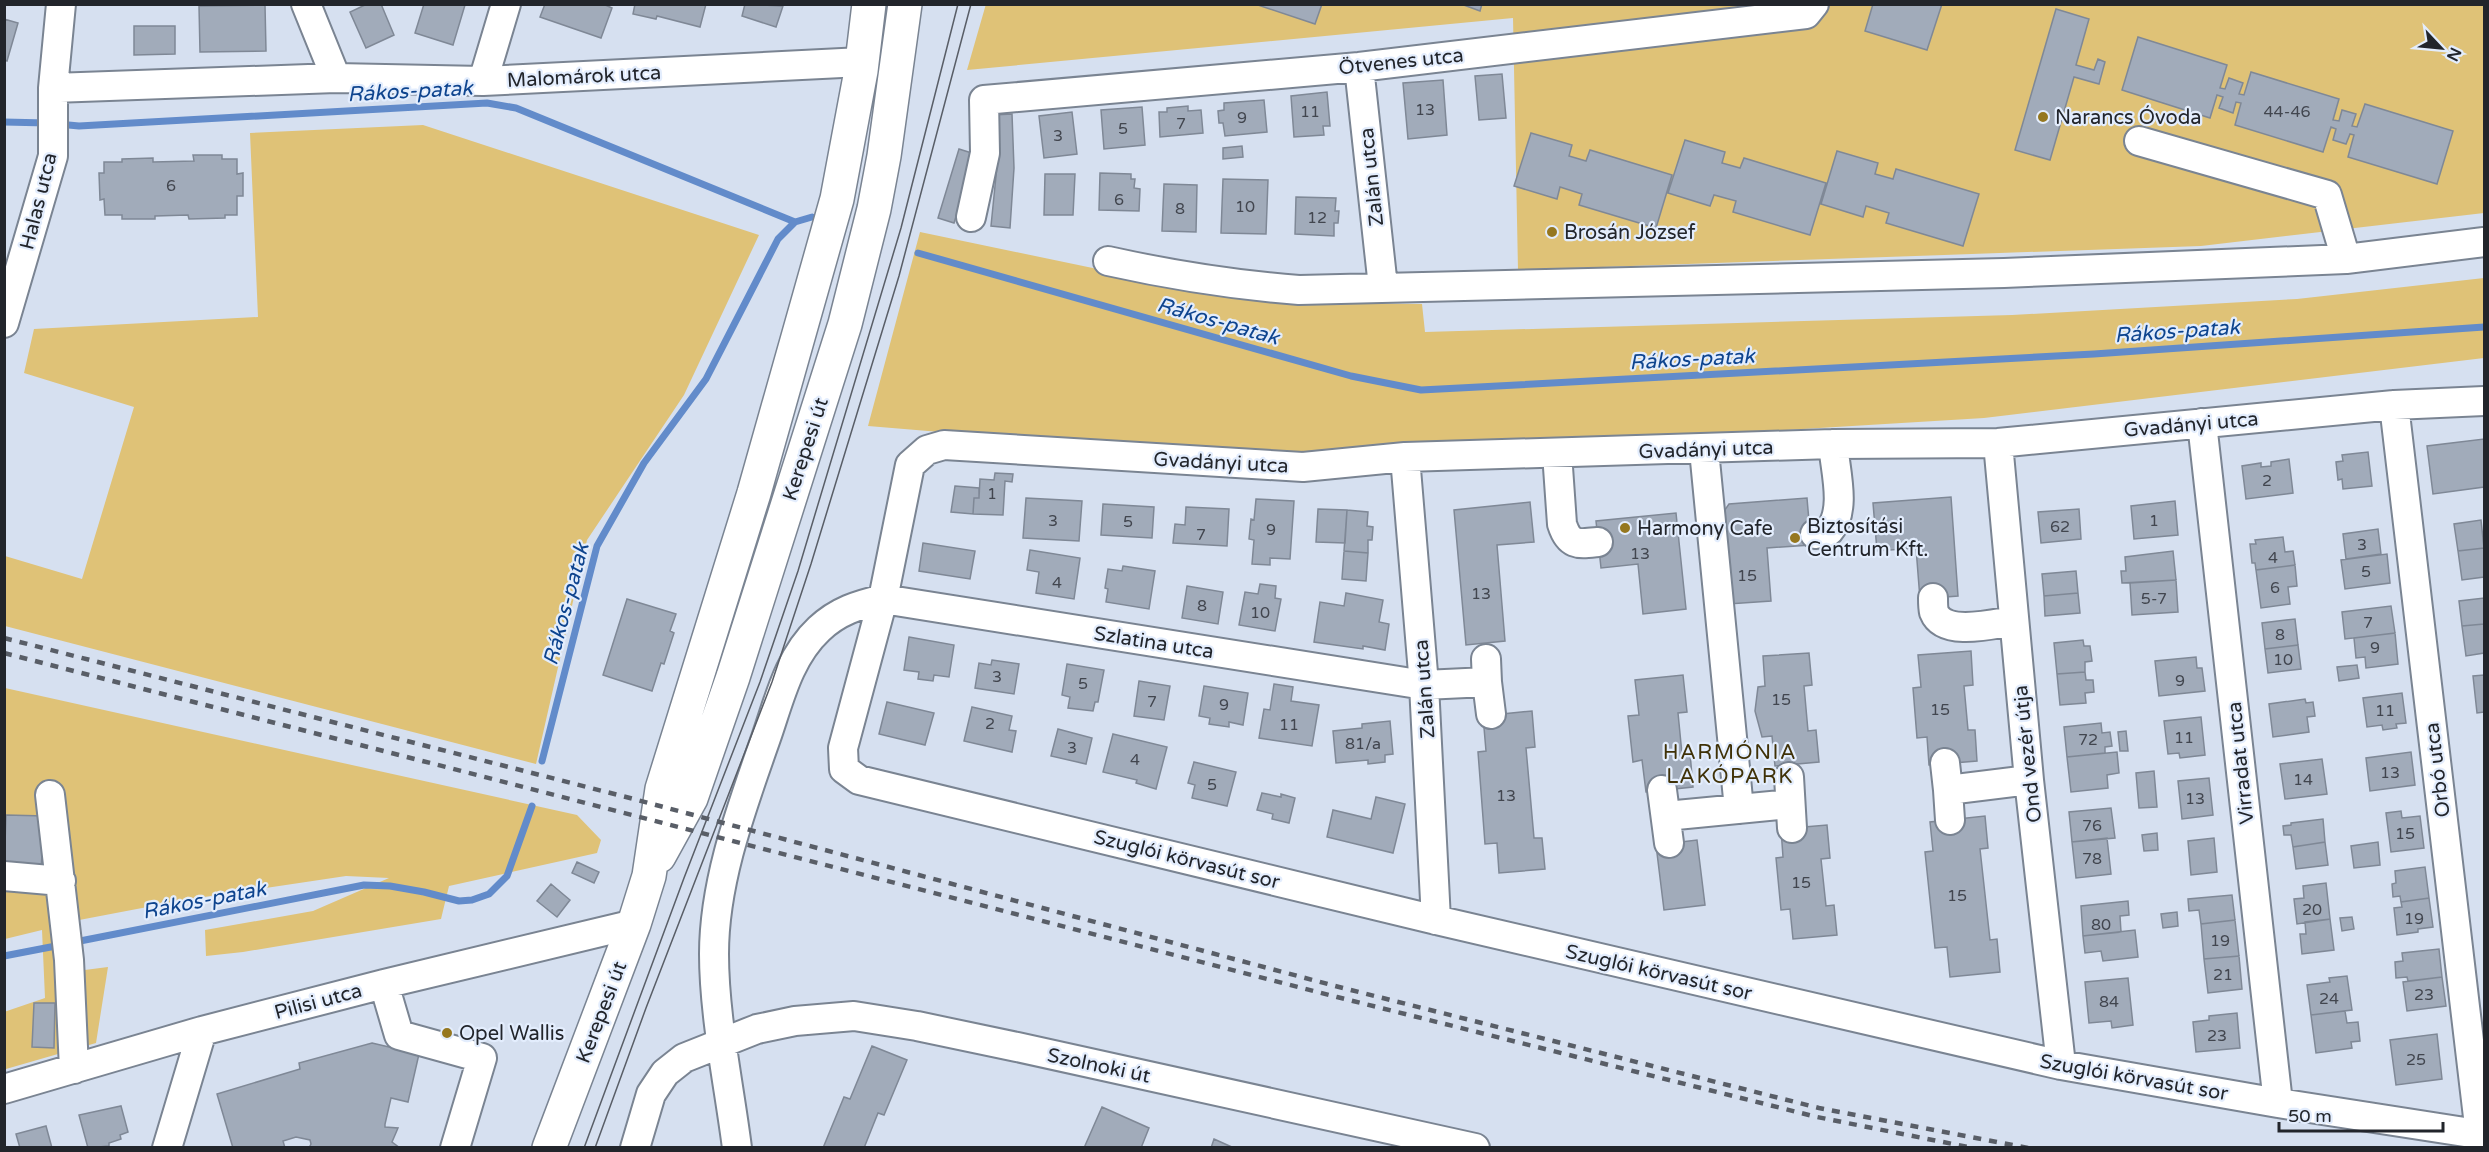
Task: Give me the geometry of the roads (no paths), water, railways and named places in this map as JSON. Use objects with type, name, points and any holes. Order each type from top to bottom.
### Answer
[{"type":"main road","name":"Kerepesi út","points":[[549,1148],[634,924],[649,876],[662,789],[754,493],[837,199],[862,62],[868,4]]},
{"type":"main road","name":"Kerepesi út","points":[[649,876],[691,798],[733,676],[845,324],[874,209],[905,4]]},
{"type":"main road","points":[[894,87],[919,4]]},
{"type":"street","name":"Halas utca","points":[[4,323],[53,156],[53,98],[61,4]]},
{"type":"street","points":[[306,4],[336,78]]},
{"type":"street","points":[[483,81],[506,4]]},
{"type":"street","name":"Ötvenes utca","points":[[971,217],[985,153],[984,100],[1359,67],[1806,14],[1814,4]]},
{"type":"street","name":"Malomárok utca","points":[[53,98],[336,78],[483,81],[862,62]]},
{"type":"street","name":"Zalán utca","points":[[1359,67],[1383,287]]},
{"type":"street","points":[[2139,141],[2327,195],[2346,259]]},
{"type":"street","points":[[1108,261],[1174,276],[1299,290],[2004,273],[2346,259],[2484,242]]},
{"type":"street","name":"Gvadányi utca","points":[[883,599],[910,465],[927,450],[944,445],[1303,467],[1405,457],[1704,450],[1833,444],[1998,442],[2394,405],[2484,401]]},
{"type":"street","name":"Orbó utca","points":[[2394,405],[2482,1134]]},
{"type":"street","name":"Virradat utca","points":[[2202,423],[2278,1103]]},
{"type":"street","name":"Ond vezér útja","points":[[1998,442],[2029,780],[2061,1065]]},
{"type":"street","points":[[1815,534],[1828,531],[1834,525],[1838,504],[1833,444]]},
{"type":"street","points":[[1704,450],[1739,809]]},
{"type":"street","points":[[1557,453],[1562,524],[1565,534],[1570,540],[1580,544],[1598,542]]},
{"type":"street","name":"Zalán utca","points":[[1405,457],[1424,685],[1436,920]]},
{"type":"street","points":[[1933,598],[1934,612],[1942,621],[1951,626],[1962,627],[2013,621]]},
{"type":"street","points":[[737,1148],[714,953],[722,884],[744,801],[791,666],[818,630],[826,624],[849,608],[883,599]]},
{"type":"street","name":"Szuglói körvasút sor","points":[[883,599],[843,748],[844,769],[859,780],[1436,920],[2061,1065],[2278,1103],[2482,1134]]},
{"type":"street","name":"Szlatina utca","points":[[883,599],[1424,685],[1486,671],[1491,714]]},
{"type":"street","points":[[1950,820],[1947,777],[2029,780]]},
{"type":"street","points":[[50,795],[69,960],[74,1069]]},
{"type":"street","points":[[1666,817],[1790,803]]},
{"type":"street","points":[[4,876],[61,881]]},
{"type":"street","name":"Pilisi utca","points":[[4,1089],[202,1031],[384,984],[634,924]]},
{"type":"street","points":[[384,984],[399,1035],[482,1059],[455,1148]]},
{"type":"street","name":"Szolnoki út","points":[[723,1042],[757,1029],[795,1021],[854,1016],[917,1026],[1040,1052],[1475,1148]]},
{"type":"street","points":[[167,1148],[202,1031]]},
{"type":"street","points":[[635,1148],[651,1094],[665,1073],[684,1058],[723,1042]]},
{"type":"waterway","name":"Rákos-patak","points":[[58,124],[79,126],[487,103],[516,108],[795,222]]},
{"type":"waterway","name":"Rákos-patak","points":[[4,122],[47,123]]},
{"type":"waterway","name":"Rákos-patak","points":[[542,761],[597,546],[644,463],[706,379],[778,239],[795,222],[812,217]]},
{"type":"waterway","name":"Rákos-patak","points":[[918,253],[1351,376],[1421,390],[2094,354],[2484,327]]},
{"type":"waterway","name":"Rákos-patak","points":[[75,942],[364,885],[390,886],[459,901],[472,900],[489,894],[507,876],[532,806]]},
{"type":"waterway","name":"Rákos-patak","points":[[4,956],[61,945]]},
{"type":"tram line","points":[[584,1148],[684,878],[760,682],[798,571],[901,228],[958,4]]},
{"type":"tram line","points":[[595,1148],[646,1008],[772,682],[811,564],[899,276],[971,4]]},
{"type":"railway","points":[[4,638],[626,797],[1339,987],[1819,1108],[2028,1148]]},
{"type":"railway","points":[[4,653],[1337,997],[1817,1117],[1973,1148]]},
{"type":"place","name":"Narancs Óvoda","points":[[2043,117]]},
{"type":"place","name":"Brosán József","points":[[1552,232]]},
{"type":"place","name":"Harmony Cafe","points":[[1625,528]]},
{"type":"place","name":"Biztosítási Centrum Kft.","points":[[1795,538]]},
{"type":"place","name":"Opel Wallis","points":[[447,1033]]},
{"type":"district","name":"HARMÓNIA LAKÓPARK","points":[[1730,764]]}]
